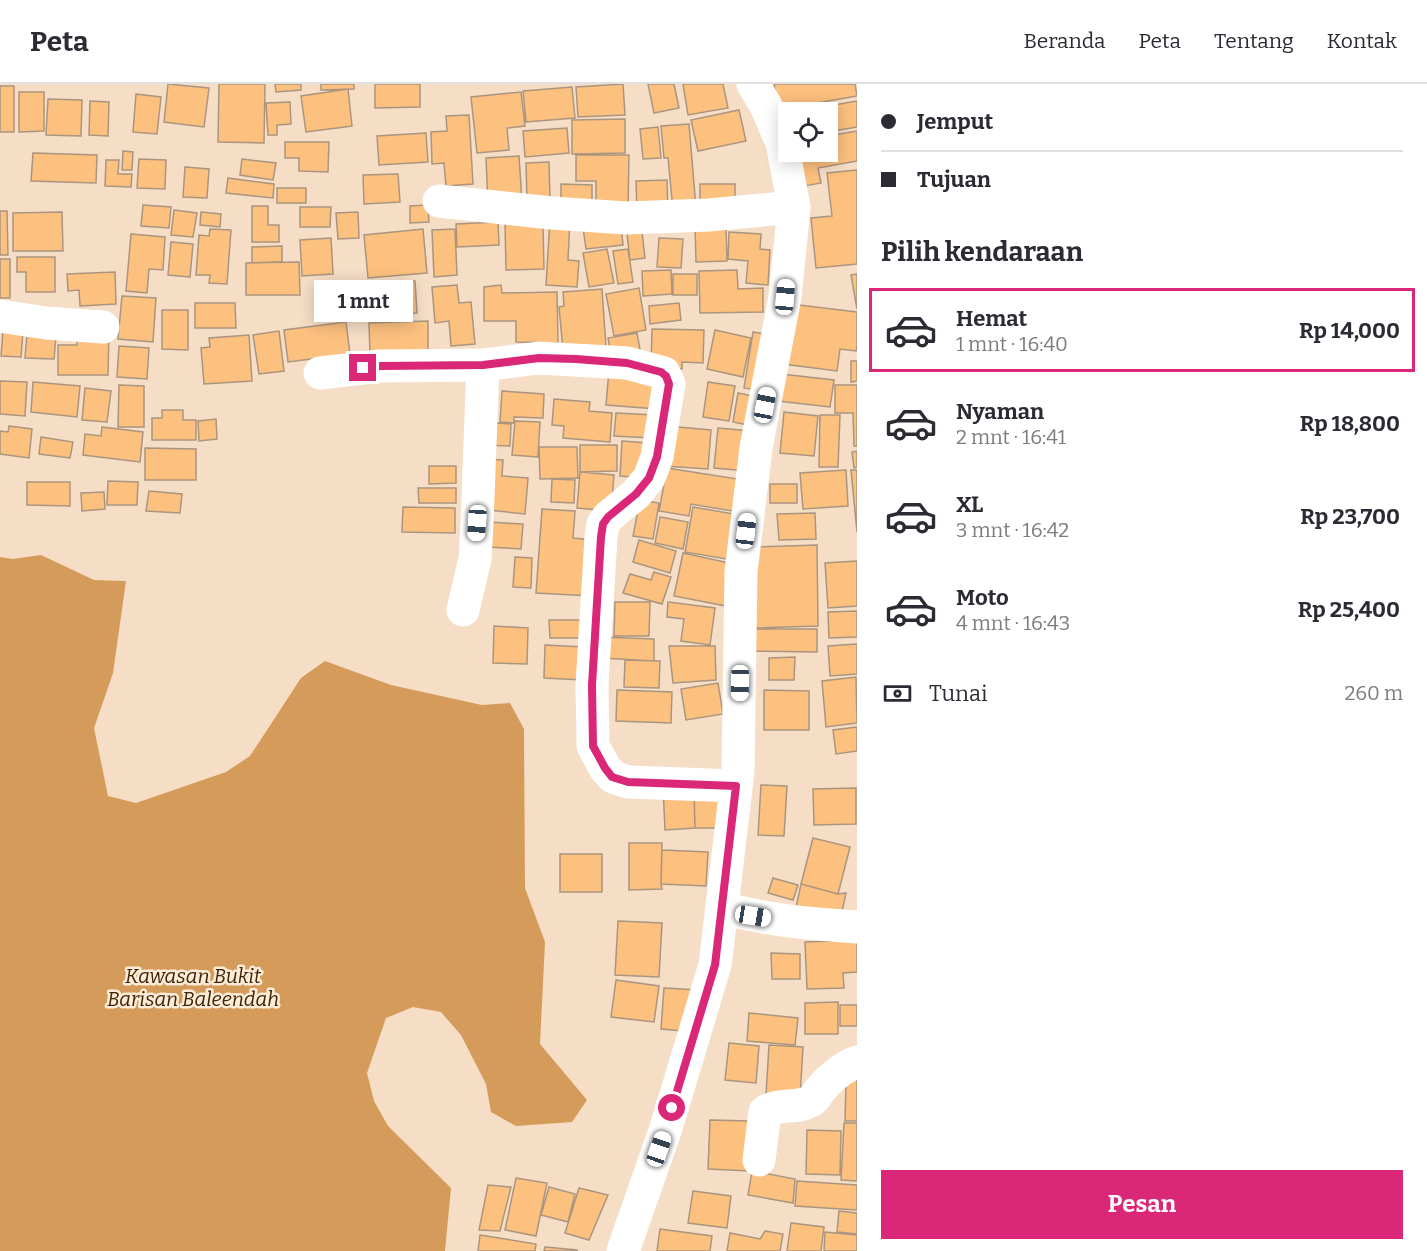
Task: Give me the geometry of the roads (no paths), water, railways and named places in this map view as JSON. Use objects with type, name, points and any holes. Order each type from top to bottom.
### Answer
[{"type":"street","points":[[623,1251],[666,1128],[715,965],[738,771],[741,572],[756,448],[785,297],[794,207],[782,143],[766,106],[753,84]]},
{"type":"street","points":[[439,201],[626,218],[710,215],[794,207]]},
{"type":"street","points":[[0,316],[46,323],[103,327]]},
{"type":"street","points":[[320,373],[381,366],[483,365],[539,358],[627,363],[661,372],[666,376],[669,384],[657,457],[649,478],[636,494],[608,517],[603,524],[592,685],[593,746],[612,777],[628,782],[736,786]]},
{"type":"street","points":[[462,610],[474,559],[483,365]]},
{"type":"street","points":[[722,908],[753,916],[795,922],[857,927]]},
{"type":"street","points":[[759,1160],[765,1112],[771,1108],[812,1101],[841,1070],[857,1062]]},
{"type":"park label","name":"Kawasan Bukit Barisan Baleendah","points":[[193,988]]}]
